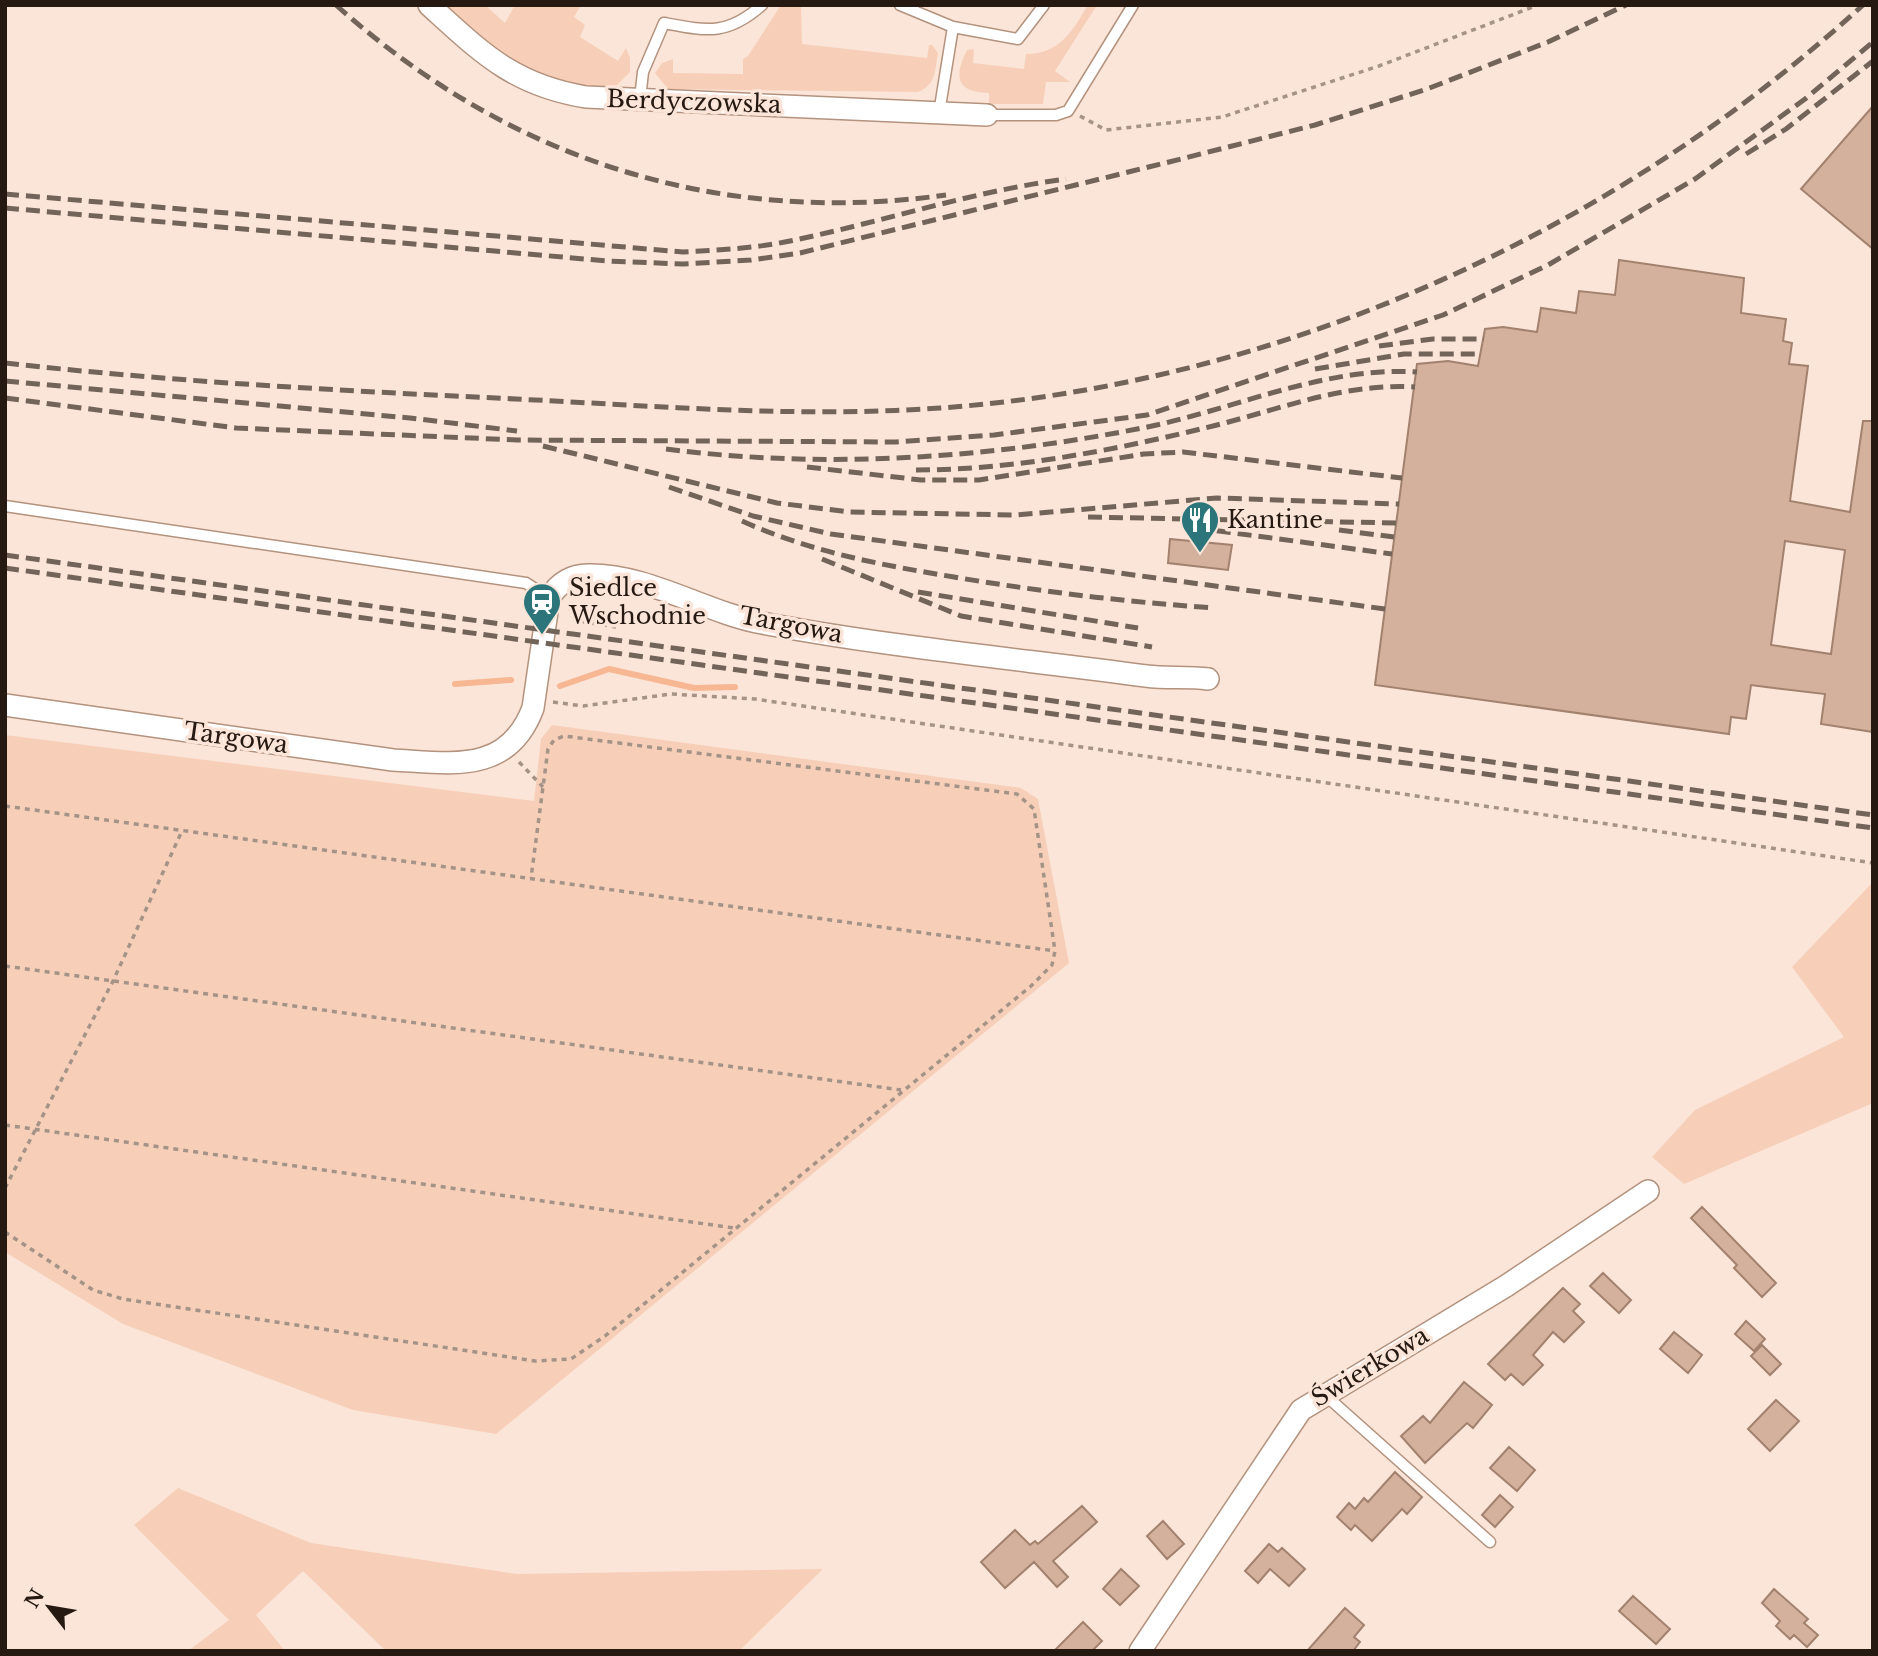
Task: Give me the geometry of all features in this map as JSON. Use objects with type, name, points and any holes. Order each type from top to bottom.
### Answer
[{"type":"street","name":"Berdyczowska","points":[[429,5],[487,56],[523,80],[559,93],[586,97],[988,115]]},
{"type":"street","name":"Targowa","points":[[5,705],[393,760],[445,763],[481,761],[496,756],[509,746],[527,723],[534,699],[549,598],[556,587],[578,576],[615,578],[759,623],[1146,677],[1164,679],[1184,676],[1208,679]]},
{"type":"street","name":"Świerkowa","points":[[1140,1651],[1286,1427],[1301,1410],[1506,1286],[1648,1191]]},
{"type":"lane","points":[[640,99],[643,72],[664,23],[709,32],[743,22],[762,5]]},
{"type":"lane","points":[[900,5],[953,27],[1018,39],[1044,5]]},
{"type":"lane","points":[[988,115],[1056,115],[1068,111],[1133,5]]},
{"type":"lane","points":[[939,113],[953,27]]},
{"type":"lane","points":[[5,506],[526,583],[549,598]]},
{"type":"lane","points":[[1324,1394],[1490,1542]]},
{"type":"path","points":[[1068,111],[1106,130],[1222,117],[1380,66],[1538,5]]},
{"type":"path","points":[[549,598],[565,605],[584,622],[616,627]]},
{"type":"path","points":[[534,699],[583,706],[671,694],[755,699],[1873,863]]},
{"type":"path","points":[[5,1232],[93,1290],[123,1299],[535,1361],[570,1359],[582,1352],[1031,986],[1052,965],[1055,951],[1034,809],[1017,794],[564,736],[554,740],[548,749],[530,878]]},
{"type":"path","points":[[509,746],[516,760],[544,788]]},
{"type":"path","points":[[5,806],[1055,951]]},
{"type":"path","points":[[5,1188],[113,981],[182,831]]},
{"type":"path","points":[[5,966],[901,1090]]},
{"type":"path","points":[[5,1125],[735,1228]]},
{"type":"shaded area","points":[[444,5],[485,5],[505,23],[515,5],[581,5],[574,17],[585,25],[580,37],[618,61],[626,48],[630,58],[630,72],[614,88],[581,88],[557,83],[504,56]]},
{"type":"shaded area","points":[[781,5],[801,5],[802,44],[927,58],[929,45],[932,45],[938,53],[931,81],[918,92],[668,89],[655,73],[662,63],[673,59],[673,73],[743,74],[743,59],[748,56]]},
{"type":"shaded area","points":[[1088,5],[1097,5],[1055,71],[1070,82],[1046,82],[1043,104],[989,104],[989,93],[970,90],[961,82],[960,68],[967,50],[974,49],[973,63],[1024,69],[1026,54],[1048,50],[1064,39]]},
{"type":"shaded area","points":[[552,725],[1021,788],[1038,799],[1069,963],[496,1434],[353,1410],[123,1324],[5,1252],[5,735],[534,801],[541,739]]},
{"type":"shaded area","points":[[1873,882],[1873,1103],[1684,1184],[1652,1157],[1695,1110],[1844,1037],[1792,967]]},
{"type":"shaded area","points":[[178,1488],[311,1543],[517,1574],[823,1569],[739,1651],[386,1651],[303,1571],[256,1615],[285,1651],[188,1651],[229,1620],[134,1525]]},
{"type":"building","points":[[1873,106],[1873,249],[1801,189]]},
{"type":"building","points":[[1619,260],[1744,278],[1741,313],[1786,319],[1783,341],[1792,343],[1789,364],[1808,366],[1790,501],[1850,512],[1863,421],[1873,421],[1873,732],[1821,724],[1825,694],[1751,685],[1746,719],[1731,717],[1729,734],[1375,685],[1417,364],[1448,361],[1478,366],[1485,329],[1503,327],[1537,332],[1541,308],[1576,313],[1579,291],[1615,295]],"holes":[[[1785,541],[1845,550],[1831,654],[1771,645]]]},
{"type":"building","name":"Kantine","points":[[1170,539],[1232,545],[1228,570],[1168,563]]},
{"type":"building","points":[[1702,1207],[1776,1283],[1762,1297],[1734,1268],[1737,1265],[1691,1218]]},
{"type":"building","points":[[1603,1273],[1631,1300],[1619,1313],[1590,1286]]},
{"type":"building","points":[[1563,1288],[1580,1304],[1573,1311],[1584,1322],[1564,1342],[1553,1332],[1533,1355],[1543,1365],[1523,1385],[1511,1374],[1505,1380],[1488,1364]]},
{"type":"building","points":[[1746,1321],[1765,1339],[1754,1351],[1735,1334]]},
{"type":"building","points":[[1674,1332],[1702,1355],[1688,1373],[1660,1349]]},
{"type":"building","points":[[1762,1345],[1781,1364],[1770,1375],[1751,1356]]},
{"type":"building","points":[[1464,1382],[1492,1405],[1473,1428],[1467,1423],[1425,1463],[1401,1436],[1423,1416],[1430,1423]]},
{"type":"building","points":[[1776,1400],[1799,1421],[1770,1451],[1748,1429]]},
{"type":"building","points":[[1509,1447],[1535,1470],[1517,1491],[1490,1468]]},
{"type":"building","points":[[1395,1472],[1422,1497],[1407,1514],[1402,1509],[1372,1541],[1355,1525],[1351,1530],[1337,1517],[1349,1503],[1355,1509],[1364,1498],[1368,1502]]},
{"type":"building","points":[[1500,1495],[1513,1507],[1495,1527],[1482,1515]]},
{"type":"building","points":[[1082,1506],[1097,1522],[1053,1561],[1068,1577],[1057,1587],[1034,1562],[1005,1588],[981,1562],[1015,1530],[1030,1545],[1035,1541],[1038,1544]]},
{"type":"building","points":[[1163,1521],[1184,1544],[1167,1559],[1147,1536]]},
{"type":"building","points":[[1269,1544],[1278,1552],[1282,1548],[1305,1569],[1289,1586],[1270,1569],[1258,1583],[1245,1571]]},
{"type":"building","points":[[1121,1569],[1139,1586],[1120,1605],[1103,1589]]},
{"type":"building","points":[[1774,1589],[1808,1619],[1804,1623],[1818,1635],[1807,1647],[1794,1635],[1790,1639],[1776,1626],[1780,1621],[1762,1603]]},
{"type":"building","points":[[1633,1596],[1670,1629],[1656,1644],[1619,1611]]},
{"type":"building","points":[[1345,1608],[1364,1625],[1354,1637],[1360,1642],[1353,1651],[1307,1651]]},
{"type":"building","points":[[1083,1622],[1102,1641],[1092,1651],[1054,1651]]},
{"type":"waterway","points":[[560,686],[609,669],[694,688],[735,687]]},
{"type":"waterway","points":[[455,684],[511,680]]},
{"type":"railway","points":[[336,5],[402,59],[472,104],[544,141],[619,170],[697,190],[778,200],[861,202],[946,195]]},
{"type":"railway","points":[[5,208],[607,261],[683,264],[751,260],[800,253],[1315,125],[1427,89],[1548,42],[1626,5]]},
{"type":"railway","points":[[5,363],[133,376],[388,393],[781,411],[940,408],[1067,393],[1192,367],[1315,330],[1435,283],[1550,226],[1661,161],[1765,87],[1863,5]]},
{"type":"railway","points":[[5,398],[236,428],[517,440],[896,442],[994,435],[1147,415],[1443,315],[1548,265],[1695,179],[1805,99],[1873,42]]},
{"type":"railway","points":[[1746,154],[1786,129],[1873,61]]},
{"type":"railway","points":[[5,194],[683,252],[781,243],[998,191],[1066,179]]},
{"type":"railway","points":[[1379,346],[1433,339],[1484,339]]},
{"type":"railway","points":[[1315,369],[1404,354],[1481,354]]},
{"type":"railway","points":[[666,449],[784,459],[843,459],[902,458],[1020,448],[1137,429],[1345,376],[1417,372]]},
{"type":"railway","points":[[5,381],[410,418],[517,431]]},
{"type":"railway","points":[[916,470],[992,466],[1106,450],[1217,425],[1314,398],[1364,389],[1415,387]]},
{"type":"railway","points":[[543,446],[777,503],[850,512],[1015,515],[1217,498],[1399,504]]},
{"type":"railway","points":[[807,467],[921,480],[979,480],[1144,454],[1183,452],[1402,478]]},
{"type":"railway","points":[[669,487],[753,516],[831,534],[1385,609]]},
{"type":"railway","points":[[1088,517],[1396,523]]},
{"type":"railway","points":[[742,521],[820,549],[900,568],[1052,592],[1215,608]]},
{"type":"railway","points":[[1196,528],[1392,554]]},
{"type":"railway","points":[[1339,530],[1394,537]]},
{"type":"railway","points":[[5,555],[1873,815]]},
{"type":"railway","points":[[822,559],[961,616],[1152,647]]},
{"type":"railway","points":[[5,568],[1873,828]]},
{"type":"railway","points":[[918,592],[1138,628]]},
{"type":"place","name":"Kantine","points":[[1200,554]]},
{"type":"place","name":"Siedlce Wschodnie","points":[[542,636]]}]
